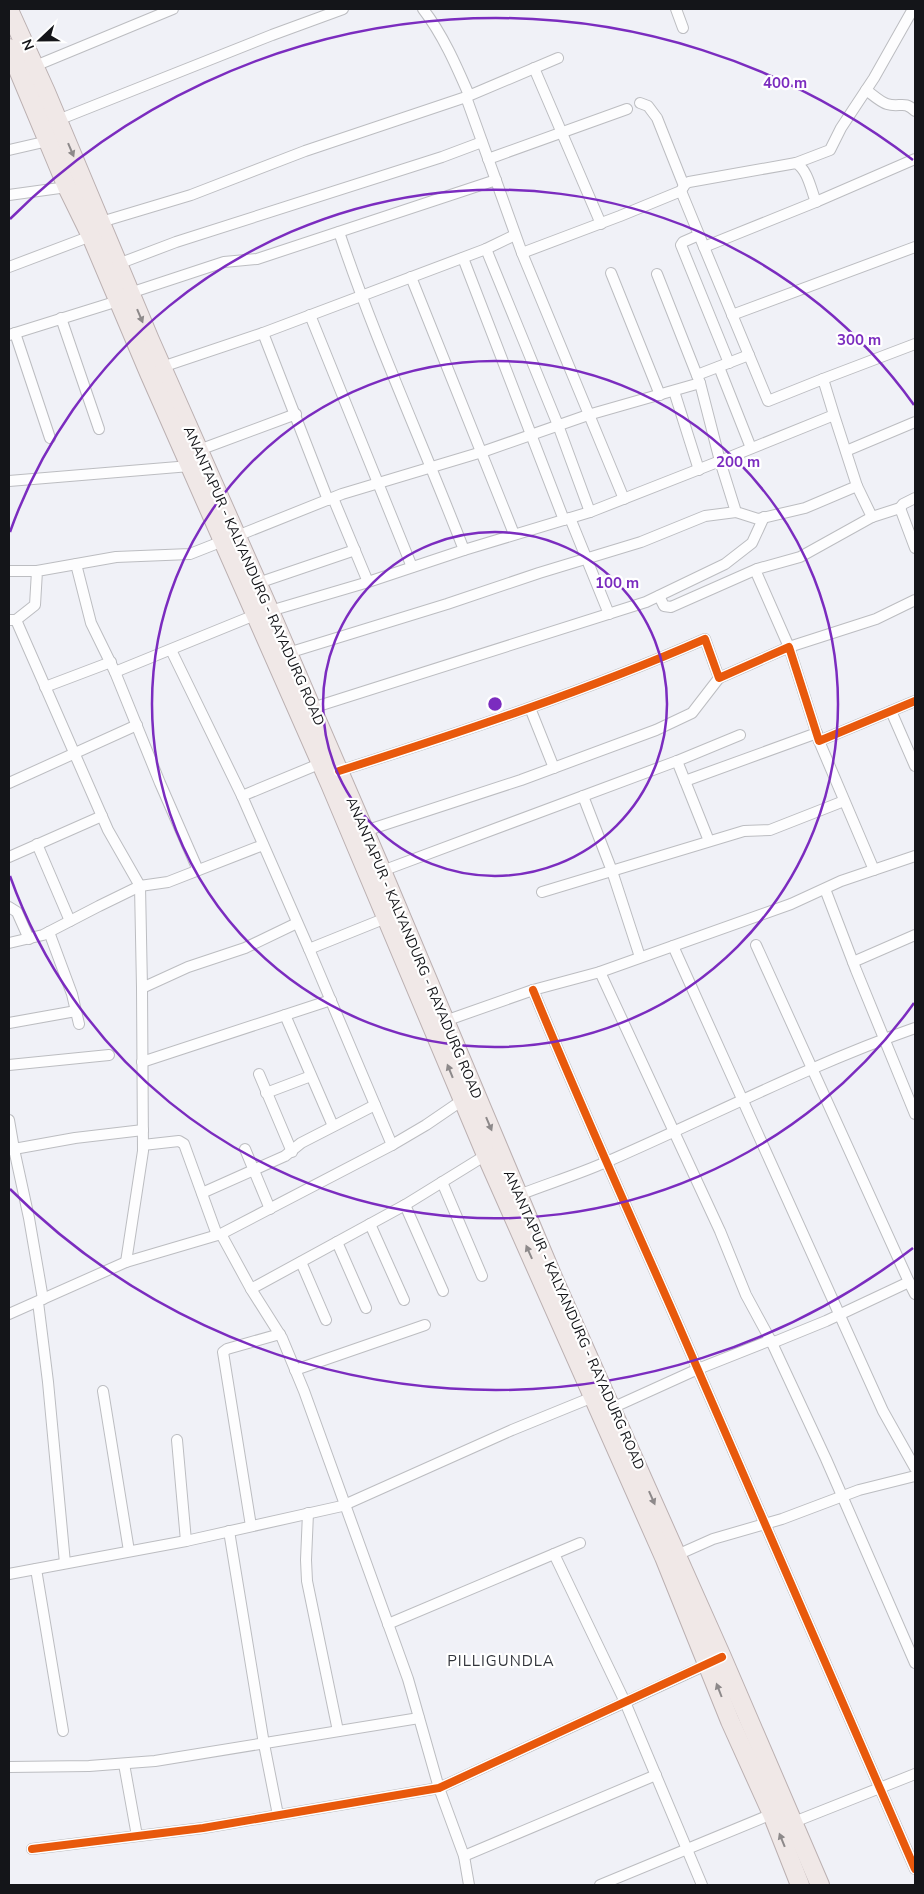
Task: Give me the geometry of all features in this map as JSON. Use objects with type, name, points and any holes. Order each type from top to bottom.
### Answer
[{"type":"highway","name":"ANANTAPUR - KALYANDURG - RAYADURG ROAD","points":[[9,10],[58,120],[96,229],[190,466],[230,539],[258,583],[263,613],[288,653],[312,708],[386,918],[468,1096],[518,1195],[677,1555],[716,1661],[730,1721],[772,1814],[800,1885]]},
{"type":"highway","name":"ANANTAPUR - KALYANDURG - RAYADURG ROAD","points":[[9,48],[67,187],[118,264],[124,297],[162,367],[199,450],[230,539],[331,764],[365,831],[445,1021],[486,1155],[664,1557],[794,1822],[820,1885]]},
{"type":"street","points":[[35,66],[173,9]]},
{"type":"street","points":[[58,120],[272,35],[343,9]]},
{"type":"street","points":[[424,9],[453,59],[522,253],[624,498]]},
{"type":"street","points":[[676,9],[683,28]]},
{"type":"street","points":[[522,253],[601,224],[682,188],[689,182],[796,163],[830,150],[913,9]]},
{"type":"street","points":[[9,267],[96,229],[191,195],[304,151],[467,96],[558,58]]},
{"type":"street","points":[[534,68],[560,133],[601,224]]},
{"type":"street","points":[[866,90],[884,103],[891,105],[905,104],[915,111]]},
{"type":"street","points":[[640,103],[648,106],[657,118],[699,235],[768,401],[915,344]]},
{"type":"street","points":[[488,158],[627,109]]},
{"type":"street","points":[[9,150],[48,141]]},
{"type":"street","points":[[118,264],[176,242],[442,157],[482,142]]},
{"type":"street","points":[[704,247],[816,202],[915,159]]},
{"type":"street","points":[[796,163],[805,172],[816,202]]},
{"type":"street","points":[[50,438],[12,334],[218,264],[257,259],[496,180]]},
{"type":"street","points":[[9,195],[67,187]]},
{"type":"street","points":[[339,232],[361,296],[432,467],[464,550]]},
{"type":"street","points":[[162,367],[263,333],[411,278],[486,249],[515,235]]},
{"type":"street","points":[[699,235],[681,244],[752,448]]},
{"type":"street","points":[[732,315],[915,247]]},
{"type":"street","points":[[486,249],[558,426],[590,512]]},
{"type":"street","points":[[463,258],[531,435],[609,614]]},
{"type":"street","points":[[611,273],[660,395]]},
{"type":"street","points":[[658,274],[699,379],[720,461],[736,512]]},
{"type":"street","points":[[411,278],[514,534]]},
{"type":"street","points":[[310,315],[412,568]]},
{"type":"street","points":[[61,318],[99,429]]},
{"type":"street","points":[[263,333],[331,499],[368,582]]},
{"type":"street","points":[[9,571],[37,571],[116,558],[190,554],[331,499],[482,452],[588,415],[674,391],[724,365],[749,355]]},
{"type":"street","points":[[823,379],[857,486],[872,517]]},
{"type":"street","points":[[674,391],[699,470]]},
{"type":"street","points":[[199,450],[296,414]]},
{"type":"street","points":[[115,672],[263,613],[590,512],[834,415]]},
{"type":"street","points":[[846,452],[915,422]]},
{"type":"street","points":[[9,481],[190,466]]},
{"type":"street","points":[[288,653],[641,542],[705,516],[736,512],[758,519],[805,508],[857,486]]},
{"type":"street","points":[[659,596],[664,606],[671,607],[757,569],[800,557],[872,517],[900,508],[906,502],[915,498]]},
{"type":"street","points":[[900,508],[915,548]]},
{"type":"street","points":[[312,708],[646,602],[725,564],[752,543],[764,517]]},
{"type":"street","points":[[258,583],[355,550]]},
{"type":"street","points":[[76,564],[92,623],[115,672],[198,870]]},
{"type":"street","points":[[757,569],[756,572],[789,647],[818,737],[874,870]]},
{"type":"street","points":[[37,571],[35,605],[12,620],[75,752],[102,816],[140,886],[143,1146],[126,1262]]},
{"type":"street","points":[[365,831],[554,768],[656,730],[692,713],[719,678],[789,647],[876,619],[915,600]]},
{"type":"street","points":[[242,796],[331,764],[468,730],[644,666],[704,639],[719,678]]},
{"type":"street","points":[[171,650],[242,796],[392,1145]]},
{"type":"street","points":[[45,687],[110,662]]},
{"type":"street","points":[[685,781],[818,737],[915,701]]},
{"type":"street","points":[[530,708],[554,768]]},
{"type":"street","points":[[892,711],[915,766]]},
{"type":"street","points":[[9,783],[136,725]]},
{"type":"street","points":[[382,871],[677,761],[740,735]]},
{"type":"street","points":[[677,761],[709,841]]},
{"type":"street","points":[[583,796],[612,871],[640,957]]},
{"type":"street","points":[[542,892],[744,831],[770,830],[844,801]]},
{"type":"street","points":[[9,857],[102,816]]},
{"type":"street","points":[[37,844],[70,921]]},
{"type":"street","points":[[9,943],[44,935],[140,886],[168,882],[263,845]]},
{"type":"street","points":[[445,1021],[533,990],[600,972],[791,904],[824,889],[915,856]]},
{"type":"street","points":[[824,889],[915,1114]]},
{"type":"street","points":[[9,907],[17,912],[28,939]]},
{"type":"street","points":[[309,949],[386,918]]},
{"type":"street","points":[[142,988],[188,967],[245,948],[297,922]]},
{"type":"street","points":[[50,932],[72,994],[79,1024]]},
{"type":"street","points":[[853,962],[915,935]]},
{"type":"street","points":[[756,945],[915,1294]]},
{"type":"street","points":[[673,946],[744,1099],[883,1411],[915,1468]]},
{"type":"street","points":[[600,972],[720,1231],[746,1295],[771,1342],[842,1496],[915,1663]]},
{"type":"street","points":[[533,990],[577,1097],[607,1161],[766,1524],[915,1869]]},
{"type":"street","points":[[142,1062],[330,1000]]},
{"type":"street","points":[[9,1023],[76,1011]]},
{"type":"street","points":[[285,1015],[333,1126]]},
{"type":"street","points":[[518,1195],[607,1161],[744,1099],[884,1039],[915,1028]]},
{"type":"street","points":[[9,1065],[108,1055]]},
{"type":"street","points":[[259,1074],[292,1152]]},
{"type":"street","points":[[266,1093],[311,1076]]},
{"type":"street","points":[[9,1314],[126,1262],[219,1235],[392,1145],[426,1126],[468,1096]]},
{"type":"street","points":[[202,1193],[254,1171],[292,1152],[301,1143],[375,1105]]},
{"type":"street","points":[[9,1120],[11,1149],[29,1218],[40,1300],[65,1564]]},
{"type":"street","points":[[11,1149],[75,1138],[143,1130]]},
{"type":"street","points":[[143,1146],[179,1141],[184,1144],[219,1235],[280,1334],[346,1505],[408,1679],[439,1788],[464,1856],[467,1885]]},
{"type":"street","points":[[246,1149],[270,1209]]},
{"type":"street","points":[[251,1289],[405,1205],[486,1155]]},
{"type":"street","points":[[442,1182],[482,1276]]},
{"type":"street","points":[[405,1205],[443,1291]]},
{"type":"street","points":[[370,1224],[404,1300]]},
{"type":"street","points":[[337,1242],[366,1308]]},
{"type":"street","points":[[301,1262],[326,1320]]},
{"type":"street","points":[[612,1408],[698,1369],[840,1315],[909,1282]]},
{"type":"street","points":[[295,1370],[425,1325]]},
{"type":"street","points":[[251,1526],[224,1352],[227,1349],[280,1334]]},
{"type":"street","points":[[103,1391],[129,1552]]},
{"type":"street","points":[[9,1574],[186,1541],[346,1505],[512,1430],[593,1397]]},
{"type":"street","points":[[177,1440],[186,1541]]},
{"type":"street","points":[[677,1555],[713,1539],[766,1524],[842,1496],[915,1476]]},
{"type":"street","points":[[308,1514],[307,1581],[338,1731]]},
{"type":"street","points":[[229,1531],[264,1744],[278,1815]]},
{"type":"street","points":[[388,1624],[580,1543]]},
{"type":"street","points":[[554,1554],[625,1702],[702,1885]]},
{"type":"street","points":[[36,1569],[63,1732]]},
{"type":"street","points":[[32,1849],[203,1828],[439,1788],[716,1661]]},
{"type":"street","points":[[9,1767],[124,1764],[184,1757],[419,1718]]},
{"type":"street","points":[[124,1764],[137,1836]]},
{"type":"street","points":[[794,1822],[915,1774]]},
{"type":"street","points":[[464,1856],[656,1775]]},
{"type":"street","points":[[600,1885],[772,1814]]},
{"type":"cycle path","points":[[339,771],[524,710],[615,676],[705,639],[719,678],[789,647],[819,741],[915,701]]},
{"type":"cycle path","points":[[533,990],[915,1869]]},
{"type":"cycle path","points":[[32,1849],[203,1828],[439,1788],[722,1657]]},
{"type":"district","name":"PILLIGUNDLA","points":[[501,1661]]}]
